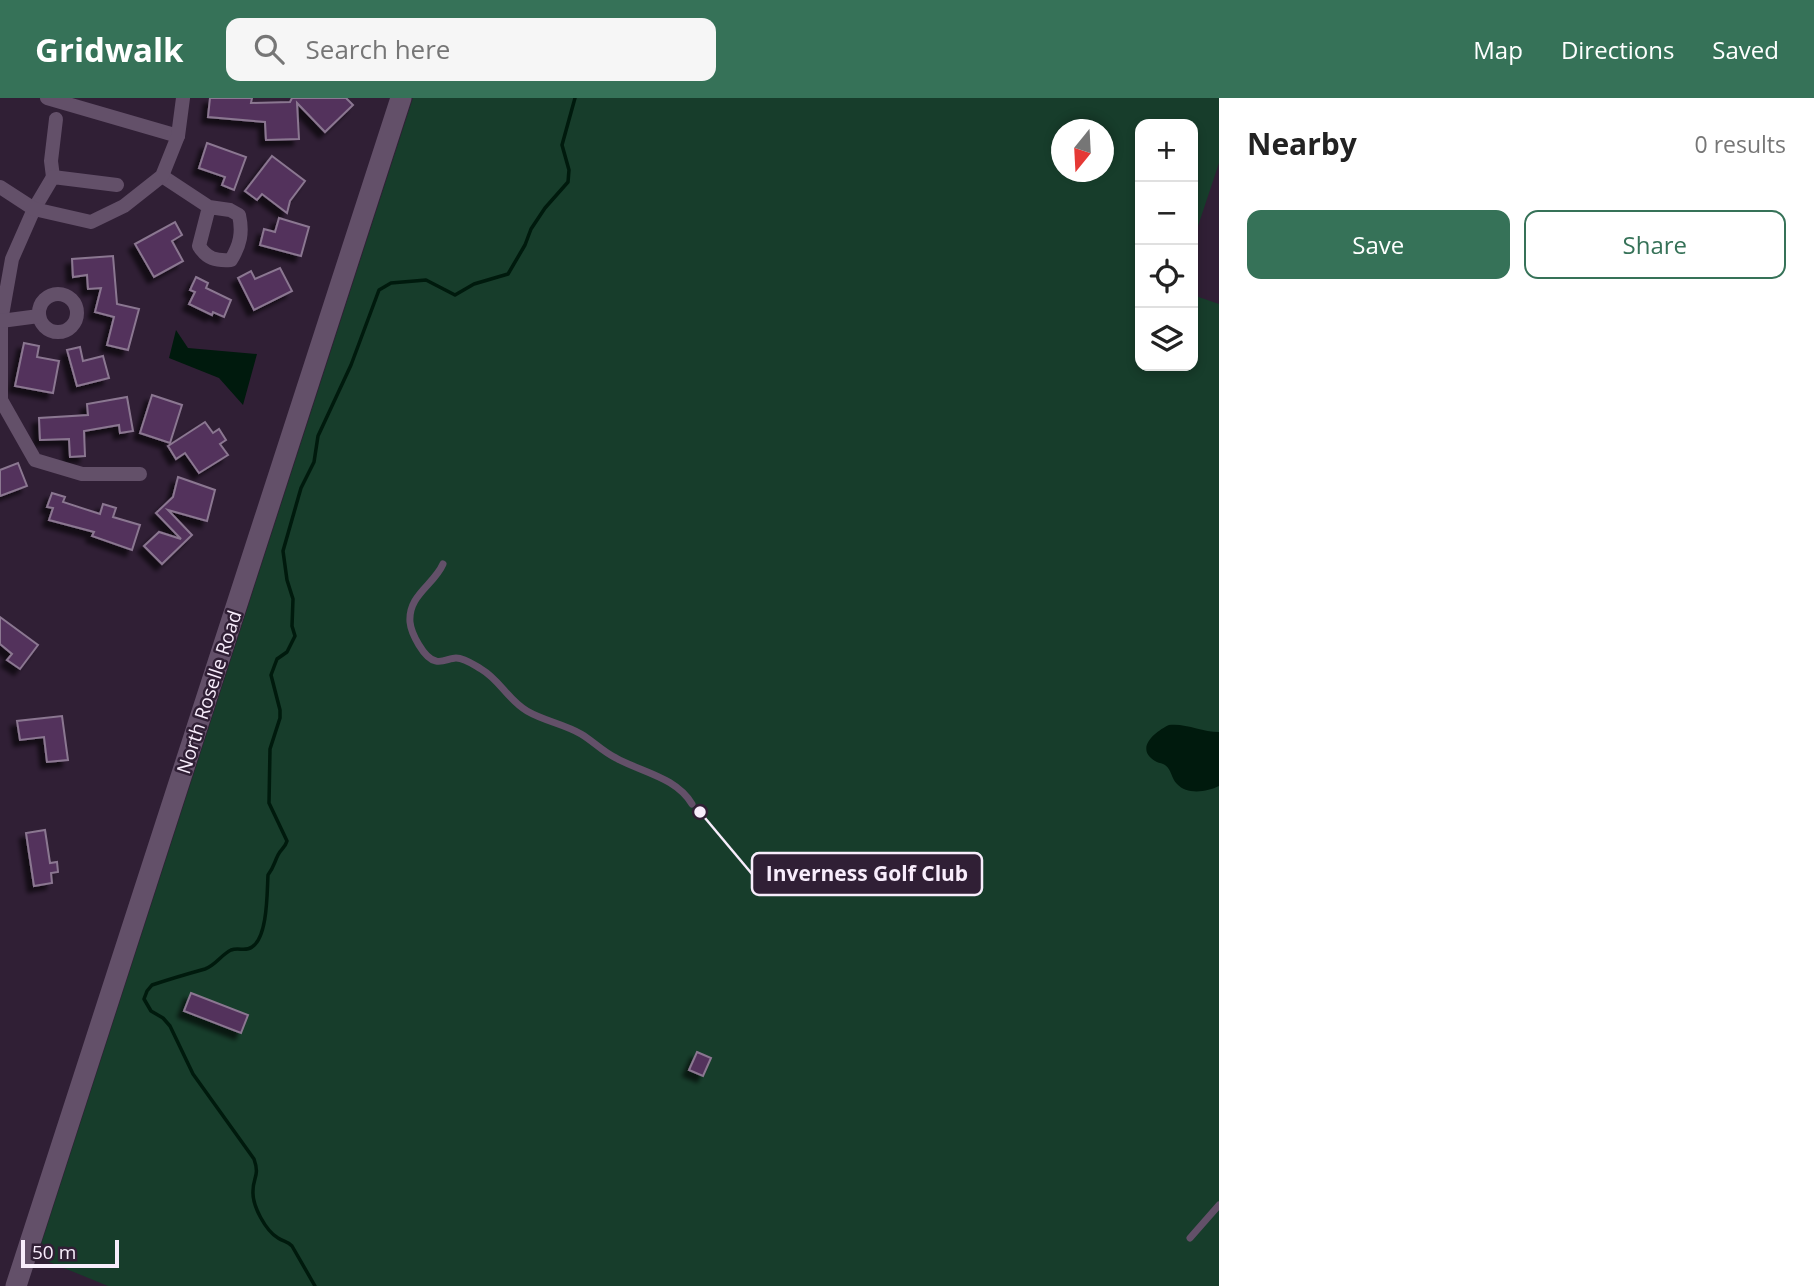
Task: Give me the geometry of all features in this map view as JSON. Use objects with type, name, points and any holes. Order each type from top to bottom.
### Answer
[{"type":"main road","name":"North Roselle Road","points":[[16,1286],[401,98]]},
{"type":"street","points":[[47,98],[178,136]]},
{"type":"street","points":[[0,187],[34,209],[91,222],[124,206],[162,176],[178,136],[183,98]]},
{"type":"street","points":[[56,119],[51,161],[53,177],[6,257],[1,321],[1,401],[35,460],[82,474],[140,474]]},
{"type":"street","points":[[162,176],[209,207]]},
{"type":"street","points":[[53,177],[117,185]]},
{"type":"street","points":[[1,321],[39,316]]},
{"type":"lane","points":[[443,564],[417,596],[411,618],[413,633],[430,658],[437,662],[462,659],[481,669],[496,679],[515,703],[525,710],[579,732],[614,758],[644,769],[677,788],[692,804]]},
{"type":"lane","points":[[1190,1238],[1219,1205]]},
{"type":"shaded area","points":[[413,98],[1219,98],[1219,163],[1198,226],[1198,119],[1135,119],[1135,371],[1198,371],[1198,297],[1219,304],[1219,1286],[108,1286],[37,1257]]},
{"type":"shaded area","points":[[176,330],[188,348],[257,354],[243,405],[219,378],[169,358]]},
{"type":"shaded area","points":[[1169,725],[1219,732],[1219,786],[1203,791],[1186,790],[1175,782],[1164,764],[1149,756],[1146,751],[1149,740]]},
{"type":"building","points":[[210,98],[252,98],[251,103],[290,102],[292,98],[346,98],[353,105],[325,132],[297,103],[299,139],[266,140],[265,122],[208,117]]},
{"type":"building","points":[[207,143],[246,157],[234,190],[222,185],[225,177],[199,168]]},
{"type":"building","points":[[272,156],[305,181],[290,201],[287,213],[262,194],[257,200],[245,191]]},
{"type":"building","points":[[279,218],[309,227],[301,256],[260,245],[264,229],[275,232]]},
{"type":"building","points":[[175,222],[182,235],[172,241],[183,261],[154,277],[135,244]]},
{"type":"building","points":[[113,256],[117,304],[139,309],[128,350],[107,345],[114,317],[95,312],[101,288],[88,289],[87,275],[73,277],[72,259]]},
{"type":"building","points":[[280,268],[292,291],[254,310],[238,278],[251,271],[255,279]]},
{"type":"building","points":[[196,277],[208,283],[206,288],[231,300],[224,317],[213,312],[212,315],[189,304],[195,292],[190,290]]},
{"type":"building","points":[[24,343],[39,346],[37,357],[59,361],[53,393],[15,386]]},
{"type":"building","points":[[80,347],[83,361],[103,356],[109,378],[77,386],[67,350]]},
{"type":"building","points":[[152,395],[182,405],[170,443],[140,433]]},
{"type":"building","points":[[127,397],[133,431],[120,433],[119,425],[84,431],[85,456],[70,457],[69,439],[40,440],[39,418],[88,415],[87,404]]},
{"type":"building","points":[[205,422],[213,433],[219,429],[226,440],[220,444],[228,455],[199,473],[185,453],[176,459],[168,446]]},
{"type":"building","points":[[18,463],[27,486],[0,496],[0,470]]},
{"type":"building","points":[[178,477],[215,490],[207,521],[168,510],[192,535],[162,564],[144,546],[159,532],[181,539],[156,513],[173,497]]},
{"type":"building","points":[[52,493],[65,497],[63,502],[100,514],[103,504],[116,508],[113,517],[140,525],[132,550],[92,536],[94,532],[49,520],[53,508],[47,507]]},
{"type":"building","points":[[0,617],[38,645],[20,669],[7,660],[12,654],[0,644]]},
{"type":"building","points":[[62,716],[68,760],[47,762],[44,737],[20,740],[17,721]]},
{"type":"building","points":[[45,830],[50,863],[57,862],[58,872],[51,873],[52,883],[34,886],[26,833]]},
{"type":"building","points":[[191,993],[248,1015],[241,1033],[184,1011]]},
{"type":"building","points":[[697,1052],[711,1058],[703,1076],[689,1070]]},
{"type":"waterway","points":[[315,1286],[292,1246],[273,1235],[257,1211],[253,1197],[256,1173],[254,1159],[193,1074],[170,1026],[151,1011],[144,999],[152,985],[205,969],[231,950],[252,947],[261,934],[266,913],[268,875],[287,841],[269,803],[270,749],[280,718],[271,675],[277,659],[287,652],[295,636],[292,626],[293,599],[283,551],[301,488],[314,462],[318,436],[351,365],[379,290],[391,283],[426,280],[455,295],[474,284],[508,274],[531,229],[568,182],[569,170],[562,145],[575,98]]},
{"type":"place","name":"Inverness Golf Club","points":[[700,812]]}]
